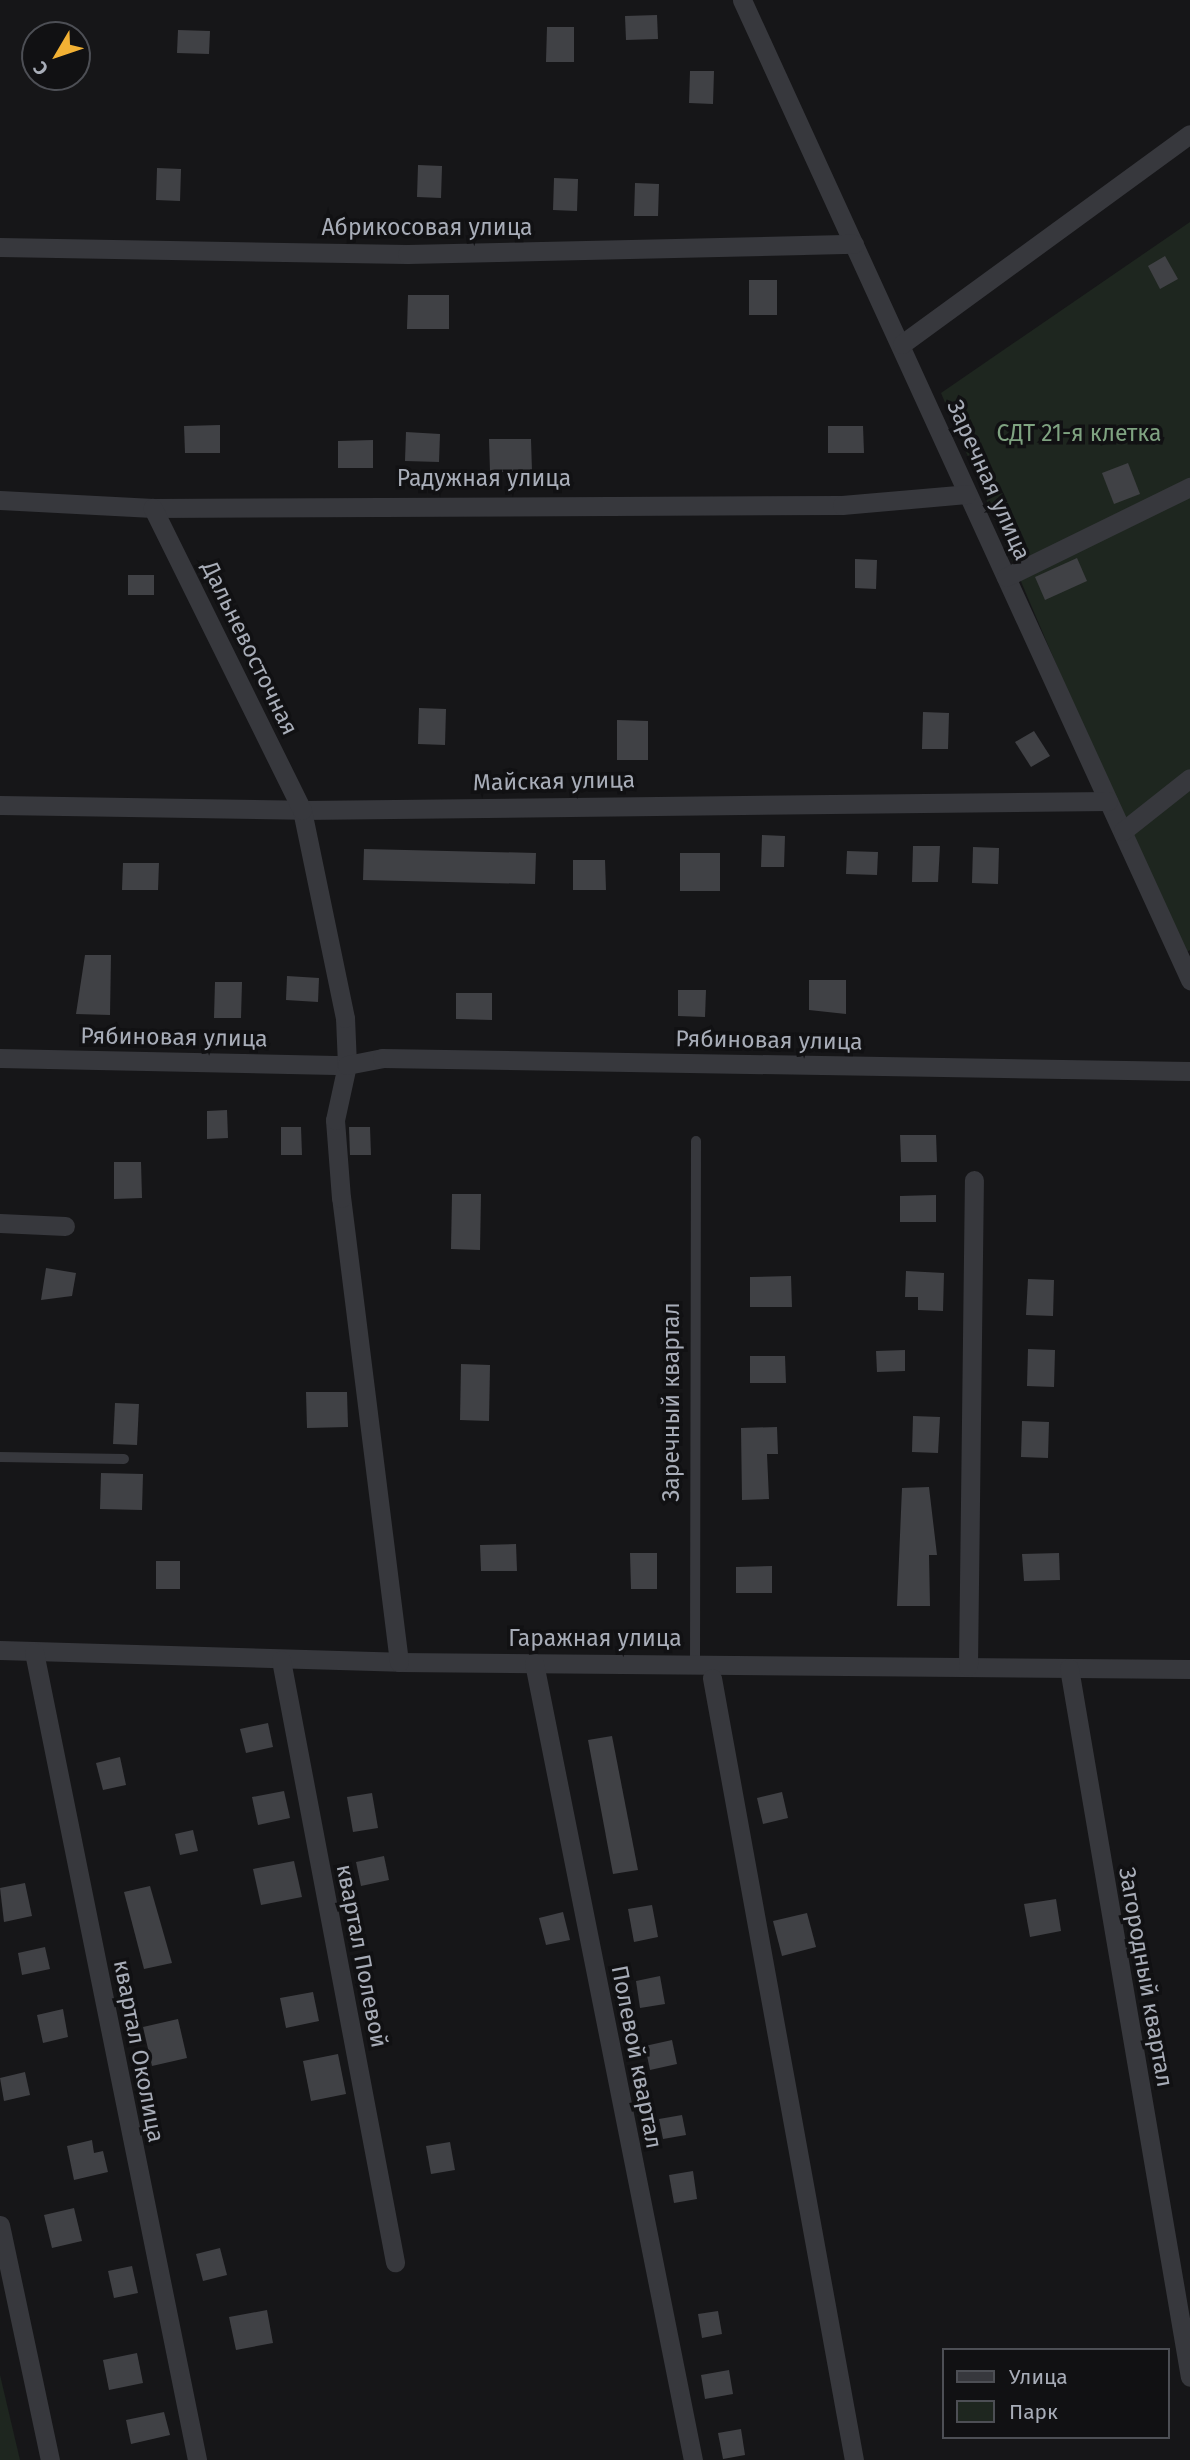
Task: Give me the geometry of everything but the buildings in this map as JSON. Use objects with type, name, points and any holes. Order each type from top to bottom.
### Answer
[{"type":"street","name":"Заречная улица","points":[[742,0],[902,344],[967,495],[1190,980]]},
{"type":"street","points":[[902,344],[1190,134]]},
{"type":"street","name":"Абрикосовая улица","points":[[0,247],[407,254],[854,244]]},
{"type":"street","points":[[1006,577],[1190,487]]},
{"type":"street","name":"Радужная улица","points":[[0,500],[153,508],[842,505],[967,495]]},
{"type":"street","name":"Дальневосточная","points":[[153,508],[302,810]]},
{"type":"street","points":[[1123,831],[1190,778]]},
{"type":"street","name":"Майская улица","points":[[0,805],[302,810],[1108,801]]},
{"type":"street","points":[[302,810],[345,1018],[347,1065],[335,1120],[341,1198],[399,1662]]},
{"type":"street","name":"Рябиновая улица","points":[[0,1058],[347,1065],[382,1058],[1190,1071]]},
{"type":"street","points":[[968,1666],[974,1180]]},
{"type":"street","points":[[0,1223],[65,1226]]},
{"type":"street","name":"Гаражная улица","points":[[0,1650],[399,1662],[695,1662],[1190,1670]]},
{"type":"street","name":"квартал Околица","points":[[34,1652],[197,2460]]},
{"type":"street","name":"квартал Полевой","points":[[281,1660],[395,2262]]},
{"type":"street","name":"Полевой квартал","points":[[534,1663],[693,2460]]},
{"type":"street","name":"Загородный квартал","points":[[1069,1668],[1190,2377]]},
{"type":"street","points":[[712,1678],[854,2460]]},
{"type":"street","points":[[0,2225],[50,2460]]},
{"type":"lane","name":"Заречный квартал","points":[[695,1662],[696,1141]]},
{"type":"lane","points":[[0,1457],[124,1459]]},
{"type":"green space","name":"СДТ 21-я клетка","points":[[1190,222],[1190,950],[1180,956],[941,393]]},
{"type":"green space","points":[[0,2375],[20,2460],[0,2460]]}]
